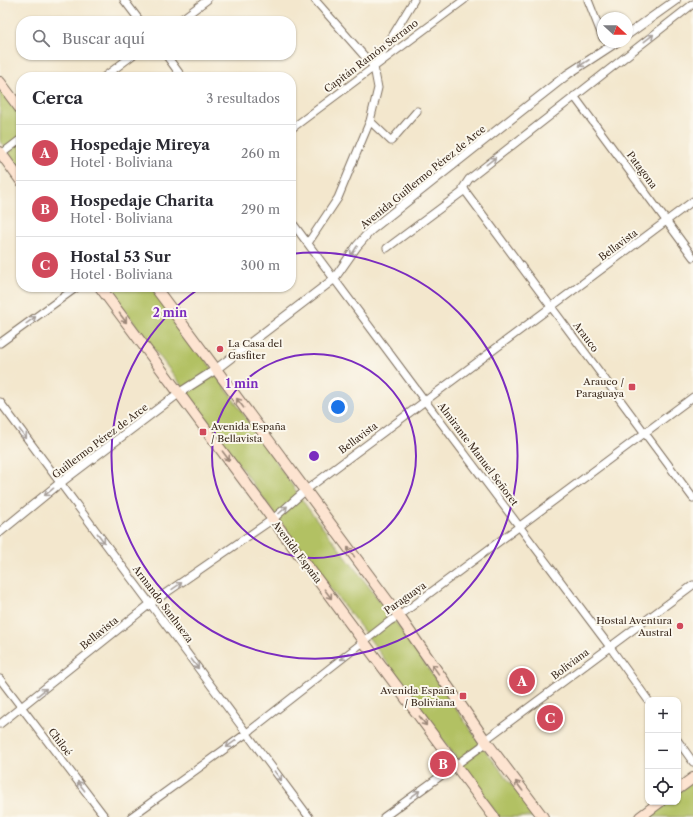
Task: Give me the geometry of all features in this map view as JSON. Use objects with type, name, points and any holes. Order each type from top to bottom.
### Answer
[{"type":"main road","points":[[0,82],[16,103]]},
{"type":"main road","points":[[0,154],[16,175]]},
{"type":"main road","name":"Avenida España","points":[[104,292],[494,817]]},
{"type":"main road","points":[[159,292],[399,616],[485,740],[543,817]]},
{"type":"main road","points":[[681,787],[693,778]]},
{"type":"main road","points":[[640,817],[656,805]]},
{"type":"street","points":[[124,0],[136,16]]},
{"type":"street","points":[[186,16],[207,0]]},
{"type":"street","points":[[308,243],[338,198],[370,121],[378,88],[374,67],[315,0]]},
{"type":"street","points":[[374,67],[414,0]]},
{"type":"street","name":"Capitán Ramón Serrano","points":[[296,125],[464,0]]},
{"type":"street","points":[[588,0],[597,23]]},
{"type":"street","points":[[633,31],[676,0]]},
{"type":"street","points":[[387,248],[464,189],[469,179],[693,4]]},
{"type":"street","name":"Avenida Guillermo Pérez de Arce","points":[[215,370],[334,279],[357,246],[371,230],[602,48]]},
{"type":"street","points":[[111,72],[126,60]]},
{"type":"street","points":[[170,60],[178,72]]},
{"type":"street","name":"Patagona","points":[[574,96],[693,256]]},
{"type":"street","points":[[370,121],[391,141],[417,111]]},
{"type":"street","points":[[0,154],[16,143]]},
{"type":"street","name":"Arauco","points":[[464,189],[693,498]]},
{"type":"street","name":"Bellavista","points":[[0,724],[22,708],[150,604],[272,519],[306,490],[693,201]]},
{"type":"street","name":"Almirante Manuel Señoret","points":[[296,227],[424,401],[520,526],[646,697]]},
{"type":"street","points":[[0,344],[70,292]]},
{"type":"street","name":"Guillermo Pérez de Arce","points":[[0,532],[60,483],[179,393],[215,370]]},
{"type":"street","name":"Paraguaya","points":[[131,817],[247,733],[390,621],[399,616],[693,396]]},
{"type":"street","name":"Armando Sanhueza","points":[[0,402],[309,817]]},
{"type":"street","name":"Boliviana","points":[[384,817],[482,746],[485,740],[693,585]]},
{"type":"street","name":"Chiloé","points":[[0,679],[105,817]]},
{"type":"street","points":[[681,745],[693,762]]},
{"type":"green space","points":[[0,86],[16,107],[16,162],[0,141]]},
{"type":"green space","points":[[111,292],[155,292],[214,371],[307,507],[390,614],[482,746],[537,817],[499,817],[369,638],[300,549],[188,394]]},
{"type":"green space","points":[[693,781],[693,817],[645,817],[661,805],[681,805],[681,790]]},
{"type":"place","name":"La Casa del Gasfiter","points":[[220,349]]},
{"type":"place","name":"Arauco / Paraguaya","points":[[632,387]]},
{"type":"place","name":"Avenida España / Bellavista","points":[[203,432]]},
{"type":"place","name":"Hostal Aventura Austral","points":[[680,626]]},
{"type":"place","name":"Hospedaje Mireya","points":[[522,681]]},
{"type":"place","name":"Avenida España / Boliviana","points":[[463,696]]},
{"type":"place","name":"Hostal 53 Sur","points":[[550,718]]},
{"type":"place","name":"Hospedaje Charita","points":[[443,764]]}]
